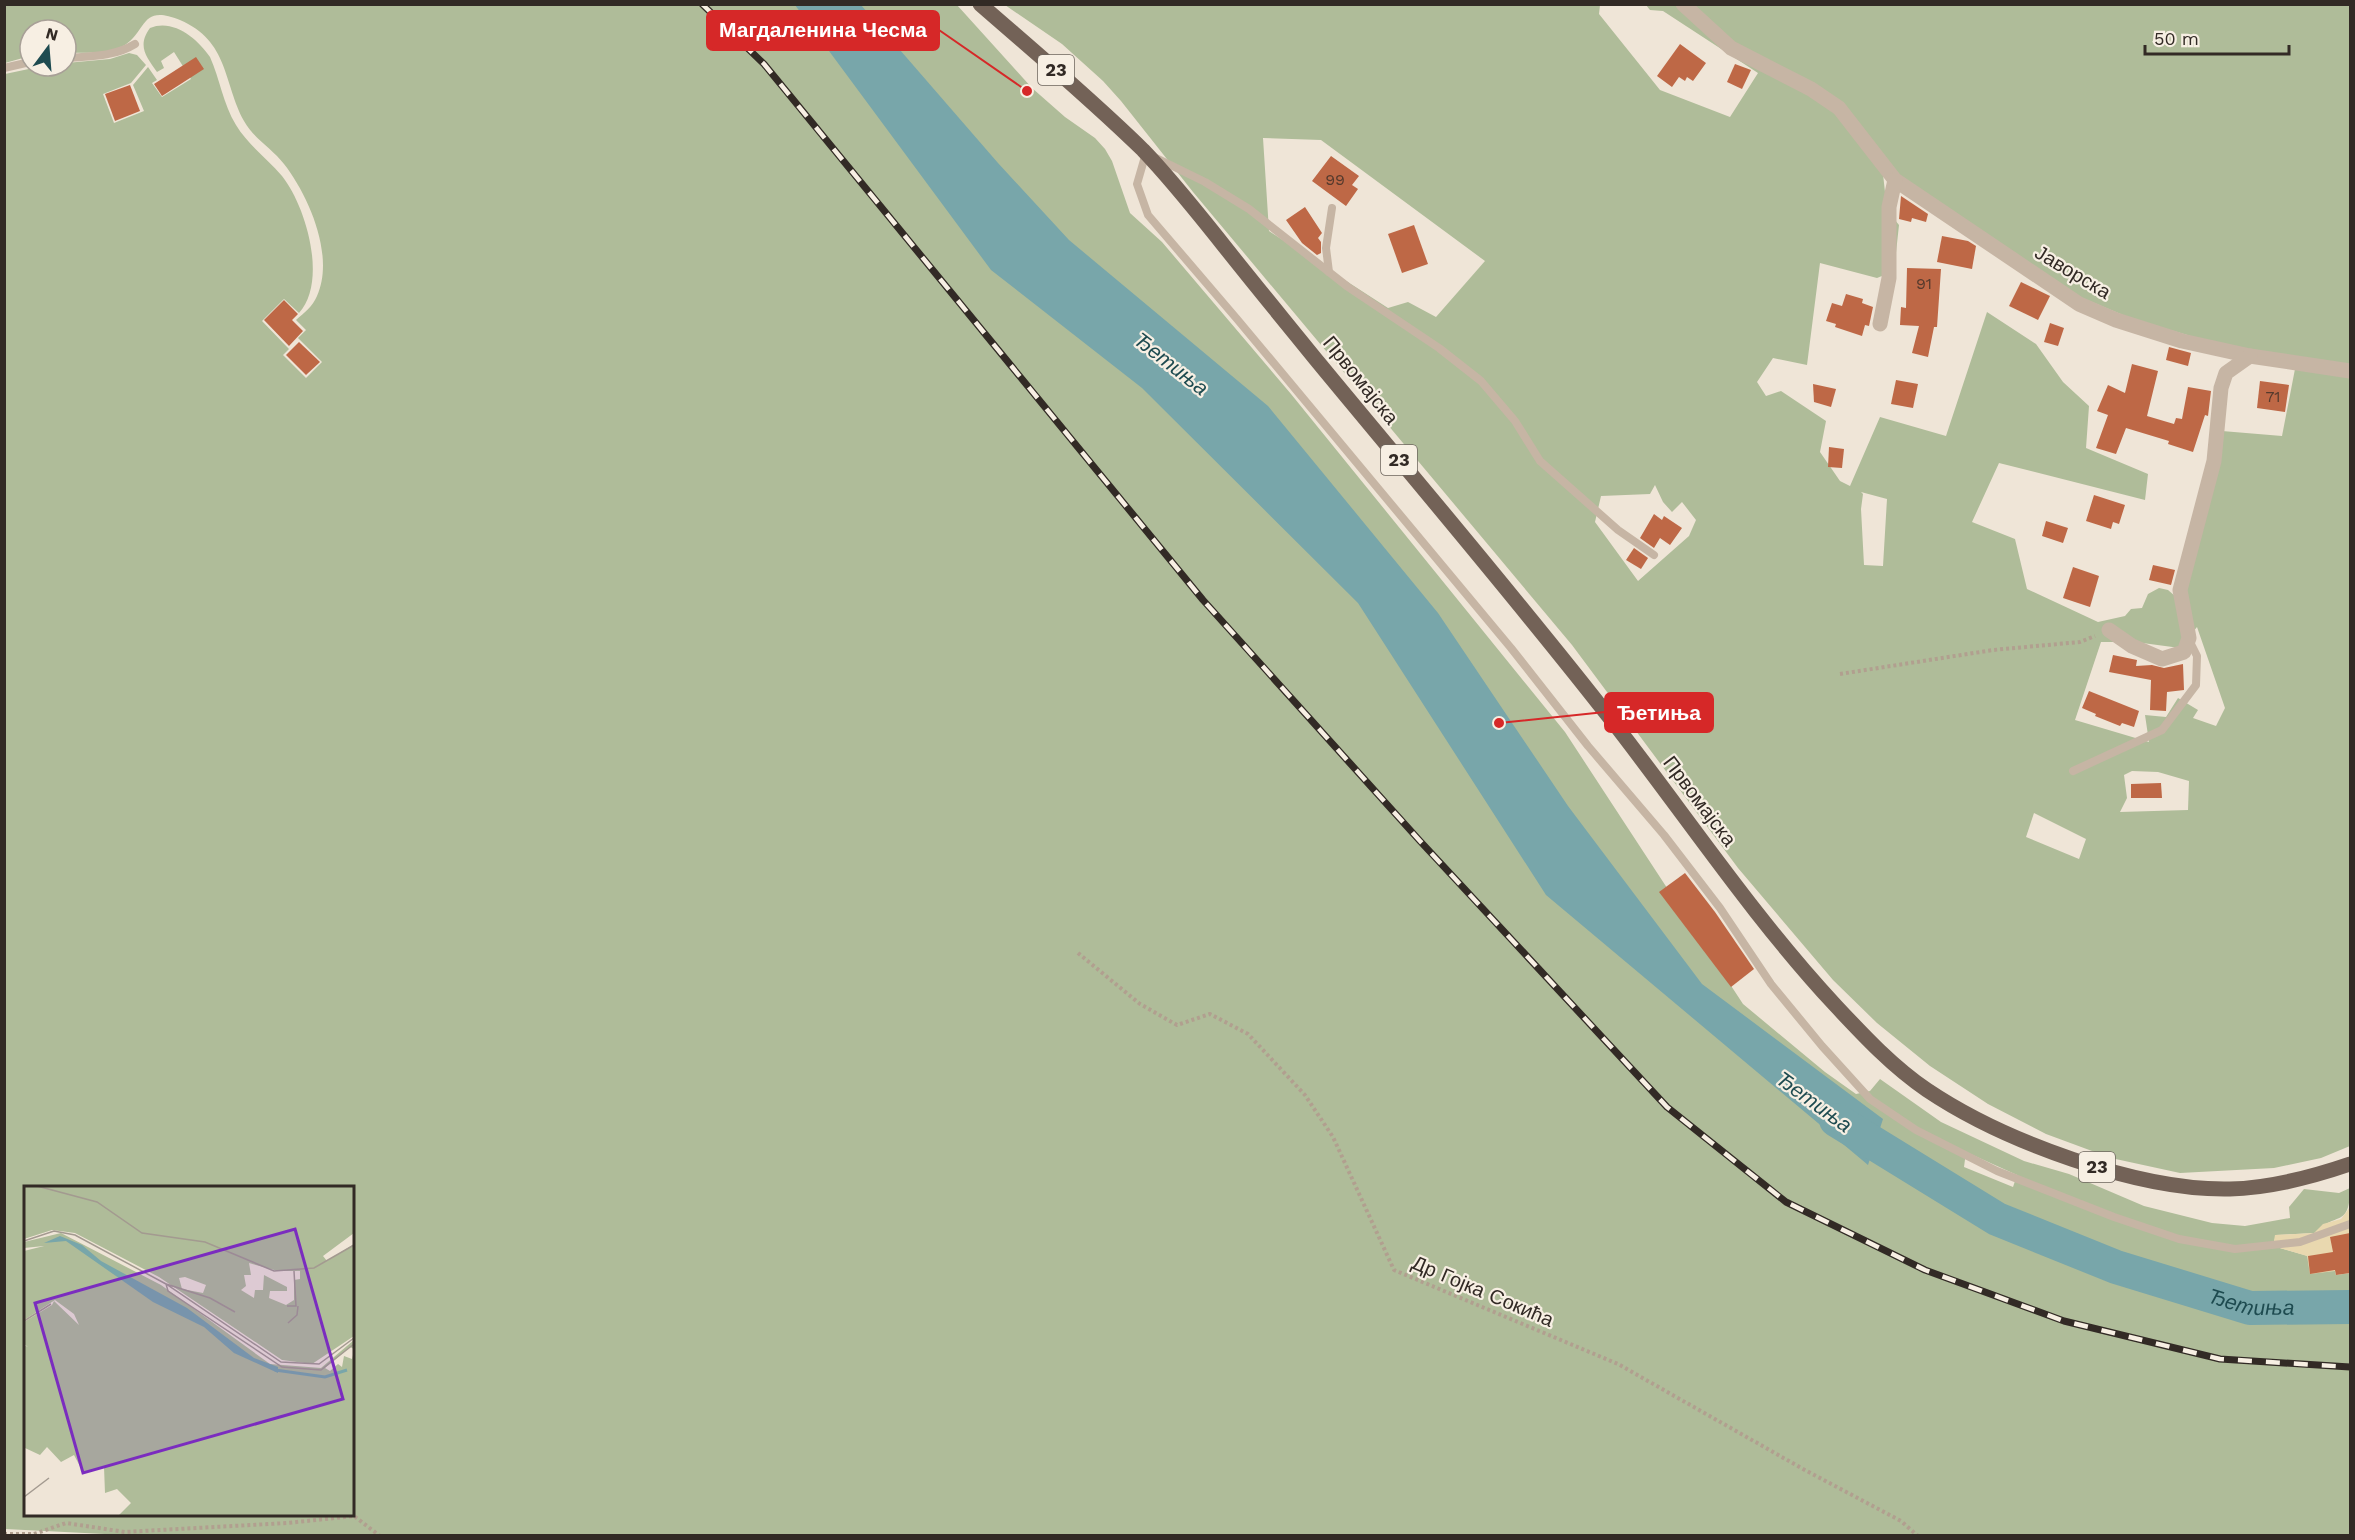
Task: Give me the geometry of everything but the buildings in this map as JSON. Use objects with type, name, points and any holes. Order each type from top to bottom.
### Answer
[{"type":"main road","name":"Првомајска","points":[[980,4],[1082,92],[1146,153],[1187,200],[1527,612],[1662,785],[1787,951],[1850,1021],[1896,1066],[1969,1116],[2001,1131],[2103,1169],[2144,1180],[2191,1187],[2232,1189],[2286,1181],[2350,1164]]},
{"type":"street","name":"Јаворска","points":[[1683,4],[1731,48],[1811,89],[1839,108],[1895,180],[2079,304],[2116,320],[2182,341],[2250,356],[2350,371]]},
{"type":"street","points":[[1880,324],[1889,278],[1889,207],[1895,180]]},
{"type":"street","points":[[2109,630],[2132,646],[2162,659],[2184,652],[2189,638],[2180,590],[2214,461],[2221,388],[2226,373],[2250,356]]},
{"type":"lane","points":[[78,57],[125,50],[135,44]]},
{"type":"lane","name":"Првомајска","points":[[1146,153],[1205,182],[1249,208],[1329,272],[1439,348],[1481,381],[1515,421],[1540,461],[1610,523],[1654,555]]},
{"type":"lane","points":[[1146,153],[1137,184],[1148,215],[1511,648],[1588,746],[1664,835],[1720,908],[1771,984],[1870,1099],[1916,1130],[1997,1171],[2114,1217],[2179,1239],[2235,1249],[2300,1242],[2350,1224]]},
{"type":"lane","points":[[1329,272],[1326,248],[1332,208]]},
{"type":"lane","points":[[2073,771],[2162,730],[2196,685],[2197,656],[2189,638]]},
{"type":"path","points":[[1840,674],[1993,650],[2080,642],[2109,630]]},
{"type":"path","name":"Др Гојка Сокића","points":[[1078,952],[1140,1004],[1177,1025],[1210,1014],[1248,1034],[1305,1095],[1334,1137],[1394,1270],[1618,1364],[1803,1469],[1901,1521],[1918,1536]]},
{"type":"path","points":[[4,1533],[33,1534],[66,1523],[125,1532],[287,1523],[354,1516],[380,1536]]},
{"type":"green space","points":[[5,5],[957,5],[1032,88],[1065,117],[1095,138],[1105,149],[1112,161],[1130,213],[1162,242],[1291,394],[1565,732],[1743,1004],[1825,1072],[1856,1094],[1870,1091],[1880,1079],[1941,1122],[2024,1161],[2069,1174],[2144,1206],[2212,1223],[2245,1226],[2290,1218],[2289,1207],[2304,1189],[2339,1193],[2350,1188],[2347,1209],[2340,1218],[2322,1226],[2315,1233],[2276,1235],[2273,1246],[2308,1256],[2335,1270],[2336,1275],[2350,1273],[2350,1535],[144,1536],[5,1529],[5,74],[18,71],[18,78],[78,78],[78,62],[110,59],[129,53],[137,55],[146,65],[131,83],[103,94],[114,123],[144,111],[133,85],[148,67],[157,80],[152,83],[162,97],[191,79],[174,52],[161,61],[164,68],[157,72],[144,51],[144,40],[150,28],[167,26],[176,28],[199,43],[210,57],[236,125],[246,139],[282,176],[291,189],[306,224],[313,264],[308,299],[299,313],[284,299],[262,321],[289,349],[283,355],[306,378],[322,362],[298,338],[306,330],[296,320],[311,306],[322,280],[323,263],[317,227],[293,177],[244,121],[222,64],[208,39],[180,20],[158,15],[146,21],[125,45],[104,52],[78,53],[78,18],[18,18],[18,59],[5,63]],"holes":[[[1966,1152],[2017,1175],[2013,1187],[1964,1167]]]},
{"type":"green space","points":[[1005,5],[1600,5],[1599,14],[1660,90],[1730,117],[1758,73],[1663,11],[1650,10],[1646,5],[2350,5],[2350,374],[2214,343],[2130,318],[2080,297],[1883,174],[1887,210],[1899,225],[1894,271],[1877,278],[1820,263],[1807,365],[1773,358],[1757,382],[1766,396],[1781,391],[1826,421],[1820,452],[1840,481],[1850,486],[1880,417],[1946,436],[1987,312],[2036,344],[2063,382],[2089,406],[2086,448],[2148,474],[2145,500],[1999,463],[1972,522],[2015,539],[2027,589],[2098,622],[2125,616],[2131,609],[2142,608],[2148,594],[2159,588],[2168,590],[2175,596],[2222,431],[2282,436],[2295,369],[2350,377],[2350,1146],[2321,1158],[2274,1168],[2180,1173],[2111,1158],[2046,1134],[1988,1104],[1930,1066],[1877,1023],[1833,980],[1738,868],[1572,645],[1193,192],[1121,101],[1103,81],[1062,44]],"holes":[[[1263,138],[1321,140],[1485,261],[1436,317],[1408,302],[1388,308],[1269,231]],[[1655,485],[1663,502],[1672,512],[1682,502],[1696,520],[1689,536],[1638,581],[1595,522],[1601,496],[1650,494]],[[1861,492],[1887,499],[1883,566],[1864,565],[1861,509],[1863,494]],[[2197,627],[2225,708],[2216,726],[2193,718],[2198,710],[2178,698],[2166,717],[2145,715],[2149,742],[2075,720],[2101,642],[2135,642],[2180,648]],[[2132,771],[2158,772],[2189,781],[2188,810],[2120,812],[2127,798],[2124,775]],[[2034,813],[2086,839],[2079,859],[2026,837]]]},
{"type":"sand","points":[[2350,1207],[2350,1273],[2336,1275],[2335,1271],[2310,1274],[2307,1256],[2273,1246],[2275,1235],[2314,1233],[2323,1224],[2341,1219]]},
{"type":"water","points":[[795,5],[861,5],[998,163],[1069,240],[1268,406],[1438,613],[1568,806],[1702,984],[1883,1119],[1868,1165],[1546,895],[1358,603],[1142,388],[991,270]]},
{"type":"waterway","name":"Ђетиња","points":[[1836,1120],[1997,1219],[2116,1267],[2250,1308],[2350,1307]]},
{"type":"railway","points":[[702,4],[764,64],[1203,600],[1420,841],[1667,1107],[1786,1202],[1925,1270],[2064,1321],[2220,1359],[2350,1367]]},
{"type":"place","name":"Магдаленина Чесма","points":[[1027,91]]},
{"type":"place","name":"Ђетиња","points":[[1499,723]]}]
